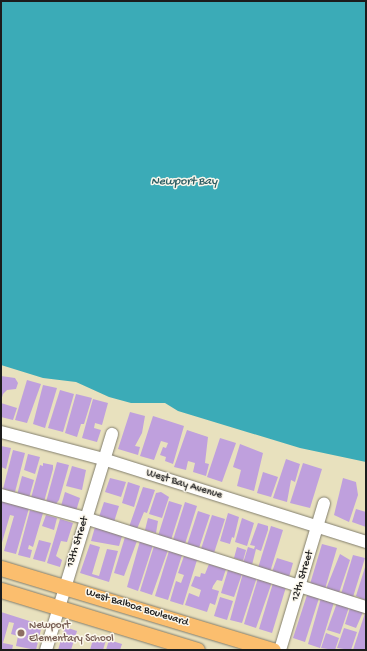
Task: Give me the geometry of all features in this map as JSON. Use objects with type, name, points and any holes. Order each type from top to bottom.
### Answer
[{"type":"main road","name":"West Balboa Boulevard","points":[[1,568],[65,585],[273,650]]},
{"type":"main road","name":"West Balboa Boulevard","points":[[1,590],[59,606],[197,650]]},
{"type":"street","name":"West Bay Avenue","points":[[1,432],[103,459],[366,542]]},
{"type":"street","name":"13th Street","points":[[46,650],[103,459],[112,434]]},
{"type":"street","points":[[1,495],[85,518],[366,607]]},
{"type":"street","name":"12th Street","points":[[280,650],[324,502]]},
{"type":"water","name":"Newport Bay","points":[[1,1],[366,1],[366,462],[300,448],[178,411],[165,403],[131,403],[109,397],[76,382],[43,378],[1,365]]},
{"type":"building","points":[[1,376],[15,378],[18,383],[16,389],[7,390],[3,394],[1,401]]},
{"type":"building","points":[[27,380],[41,384],[27,423],[15,420]]},
{"type":"building","points":[[43,385],[57,388],[45,428],[33,424]]},
{"type":"building","points":[[60,390],[74,394],[63,432],[48,428]]},
{"type":"building","points":[[76,394],[92,398],[84,424],[81,424],[77,437],[65,433]]},
{"type":"building","points":[[93,399],[108,403],[102,425],[95,423],[94,428],[101,430],[97,442],[82,438]]},
{"type":"building","points":[[1,403],[17,408],[13,420],[1,417]]},
{"type":"building","points":[[130,412],[145,416],[142,433],[135,446],[140,447],[138,455],[118,449]]},
{"type":"building","points":[[153,416],[184,426],[173,464],[165,461],[166,457],[160,455],[163,447],[166,448],[168,443],[161,441],[154,460],[140,456]]},
{"type":"building","points":[[187,430],[208,437],[205,463],[209,464],[206,476],[193,472],[195,463],[188,461],[186,470],[174,467]]},
{"type":"building","points":[[220,438],[236,443],[222,482],[207,477]]},
{"type":"building","points":[[240,444],[263,453],[254,491],[237,486],[241,470],[233,467]]},
{"type":"building","points":[[1,446],[11,448],[6,469],[1,467]]},
{"type":"building","points":[[13,450],[25,453],[15,492],[3,489]]},
{"type":"building","points":[[28,454],[40,457],[35,474],[24,470]]},
{"type":"building","points":[[286,459],[300,464],[295,482],[291,480],[287,502],[273,498]]},
{"type":"building","points":[[57,462],[69,465],[59,500],[55,505],[46,502]]},
{"type":"building","points":[[43,463],[53,465],[44,502],[31,498],[40,465],[43,466]]},
{"type":"building","points":[[303,463],[322,469],[310,508],[290,503]]},
{"type":"building","points":[[72,466],[86,470],[82,490],[66,486]]},
{"type":"building","points":[[263,472],[278,477],[271,497],[257,493]]},
{"type":"building","points":[[22,476],[34,480],[29,498],[17,495]]},
{"type":"building","points":[[110,478],[126,482],[121,497],[105,492]]},
{"type":"building","points":[[343,478],[356,482],[358,495],[349,522],[334,515]]},
{"type":"building","points":[[128,482],[140,486],[134,507],[122,503]]},
{"type":"building","points":[[143,487],[155,490],[147,513],[144,512],[137,529],[129,527]]},
{"type":"building","points":[[65,492],[80,498],[76,511],[61,506]]},
{"type":"building","points":[[161,492],[169,497],[162,518],[149,514],[156,493]]},
{"type":"building","points":[[1,501],[29,508],[16,554],[4,551],[14,516],[10,515],[1,546]]},
{"type":"building","points":[[169,501],[182,505],[171,540],[158,536]]},
{"type":"building","points":[[104,502],[119,506],[114,522],[99,517]]},
{"type":"building","points":[[185,502],[197,506],[185,544],[173,540]]},
{"type":"building","points":[[356,509],[366,512],[366,527],[352,522]]},
{"type":"building","points":[[30,510],[43,513],[33,547],[29,545],[28,549],[32,550],[30,558],[18,555]]},
{"type":"building","points":[[198,511],[210,515],[199,548],[187,545]]},
{"type":"building","points":[[228,513],[239,517],[234,538],[232,537],[230,544],[220,541]]},
{"type":"building","points":[[46,515],[57,518],[54,530],[42,526]]},
{"type":"building","points":[[212,515],[225,519],[214,553],[201,549]]},
{"type":"building","points":[[148,518],[158,521],[156,533],[145,530]]},
{"type":"building","points":[[242,518],[254,523],[247,546],[235,542]]},
{"type":"building","points":[[60,519],[73,523],[67,542],[61,541],[56,556],[62,560],[60,567],[47,563]]},
{"type":"building","points":[[258,523],[268,526],[261,551],[256,549],[252,565],[243,563],[248,547],[254,549],[255,546],[250,545]]},
{"type":"building","points":[[271,526],[283,530],[270,572],[258,568]]},
{"type":"building","points":[[95,527],[122,536],[119,546],[91,541]]},
{"type":"building","points":[[125,537],[137,541],[124,576],[114,573]]},
{"type":"building","points":[[39,540],[51,543],[45,562],[33,559]]},
{"type":"building","points":[[140,541],[153,545],[138,591],[127,587]]},
{"type":"building","points":[[90,544],[100,547],[92,574],[99,576],[107,549],[118,551],[109,582],[80,573]]},
{"type":"building","points":[[322,544],[337,548],[325,589],[310,584]]},
{"type":"building","points":[[154,546],[168,550],[152,595],[140,591]]},
{"type":"building","points":[[237,547],[246,550],[243,561],[234,558]]},
{"type":"building","points":[[169,551],[182,555],[168,600],[155,596]]},
{"type":"building","points":[[340,554],[350,560],[339,593],[326,589]]},
{"type":"building","points":[[353,555],[365,558],[353,597],[341,594]]},
{"type":"building","points":[[184,556],[197,560],[183,605],[170,601],[176,581],[181,583],[184,575],[178,573]]},
{"type":"building","points":[[277,558],[293,563],[289,577],[272,572]]},
{"type":"building","points":[[209,564],[226,569],[222,581],[217,580],[213,586],[212,589],[219,591],[215,605],[210,603],[207,612],[185,605],[189,593],[199,597],[201,590],[191,586],[195,576],[200,577],[201,573],[205,574]]},
{"type":"building","points":[[366,564],[366,601],[356,596]]},
{"type":"building","points":[[228,570],[242,574],[234,597],[221,593]]},
{"type":"building","points":[[243,573],[257,577],[242,623],[230,620]]},
{"type":"building","points":[[258,578],[272,582],[256,628],[244,624]]},
{"type":"building","points":[[273,583],[286,587],[272,633],[259,629]]},
{"type":"building","points":[[307,595],[319,598],[305,642],[293,638]]},
{"type":"building","points":[[220,597],[233,601],[227,620],[214,616]]},
{"type":"building","points":[[321,598],[334,602],[320,648],[308,644]]},
{"type":"building","points":[[337,603],[349,607],[340,634],[327,630]]},
{"type":"building","points":[[350,608],[363,612],[356,628],[345,624]]},
{"type":"building","points":[[366,610],[366,650],[353,650]]},
{"type":"building","points":[[1,612],[42,625],[36,650],[16,646],[18,636],[11,634],[14,623],[9,622],[3,643],[13,645],[12,650],[1,650]]},
{"type":"building","points":[[65,627],[77,631],[71,650],[58,650]]},
{"type":"building","points":[[344,628],[357,632],[351,650],[337,648]]},
{"type":"building","points":[[326,633],[339,638],[335,650],[321,648]]},
{"type":"building","points":[[94,636],[106,640],[103,650],[90,650]]},
{"type":"building","points":[[109,640],[122,644],[120,650],[106,650]]},
{"type":"place","name":"Newport Elementary School","points":[[21,633]]}]
